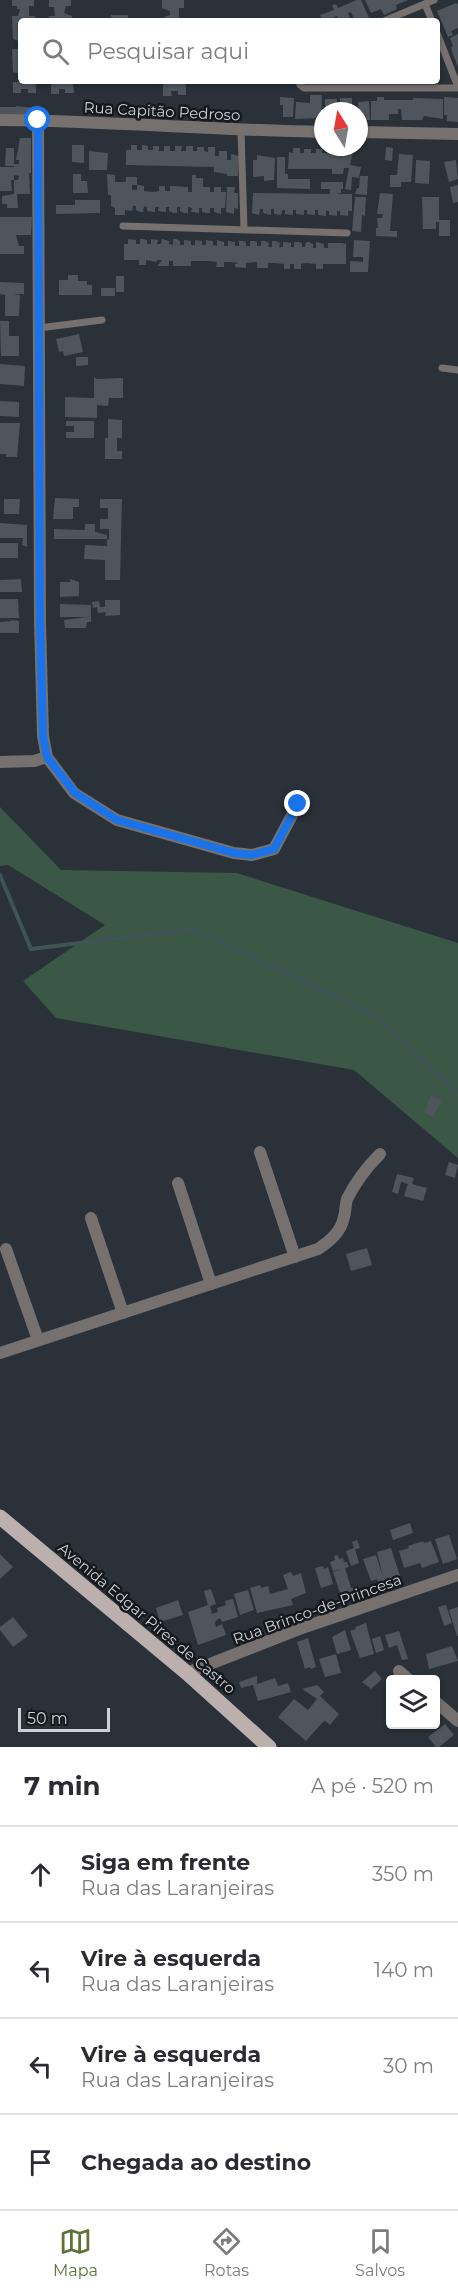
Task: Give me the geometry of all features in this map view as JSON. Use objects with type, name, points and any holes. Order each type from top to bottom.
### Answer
[{"type":"main road","name":"Avenida Edgar Pires de Castro","points":[[1,1518],[187,1673],[261,1743]]},
{"type":"street","name":"Rua Capitão Pedroso","points":[[0,120],[314,132]]},
{"type":"street","points":[[38,120],[40,622],[43,736],[47,757],[75,793],[117,820],[234,853],[252,855],[274,849],[298,804]]},
{"type":"street","points":[[368,132],[458,134]]},
{"type":"street","points":[[0,762],[34,761],[47,757]]},
{"type":"street","points":[[260,1152],[295,1257]]},
{"type":"street","points":[[0,1353],[318,1249],[330,1241],[339,1230],[346,1203],[359,1176],[380,1154]]},
{"type":"street","points":[[178,1183],[211,1284]]},
{"type":"street","points":[[91,1218],[123,1313]]},
{"type":"street","points":[[6,1249],[38,1340]]},
{"type":"street","name":"Rua Brinco-de-Princesa","points":[[187,1673],[302,1628],[458,1575]]},
{"type":"street","points":[[440,1706],[458,1721]]},
{"type":"lane","points":[[391,18],[434,0]]},
{"type":"lane","points":[[425,4],[431,18]]},
{"type":"lane","points":[[300,84],[304,88],[458,87],[440,41]]},
{"type":"lane","points":[[242,130],[244,230]]},
{"type":"lane","points":[[123,226],[347,233]]},
{"type":"lane","points":[[39,328],[102,320]]},
{"type":"lane","points":[[442,368],[458,369]]},
{"type":"green space","points":[[0,807],[61,870],[237,873],[458,943],[458,1158],[354,1070],[56,1018],[23,981],[105,925],[8,865],[0,866]]},
{"type":"building","points":[[12,0],[34,0],[34,6],[29,6],[29,16],[35,16],[35,18],[18,18],[18,41],[13,39],[12,16],[18,16],[20,9],[12,6]]},
{"type":"building","points":[[49,0],[71,0],[71,6],[66,6],[64,13],[72,18],[49,18],[49,16],[55,16],[54,7],[49,7]]},
{"type":"building","points":[[162,0],[184,0],[184,8],[179,8],[179,18],[162,18],[170,15],[170,11],[162,8]]},
{"type":"building","points":[[361,0],[369,18],[354,18],[351,12],[348,13],[350,18],[338,18],[337,16],[322,18],[320,15],[334,10],[332,5],[336,4],[338,8]]},
{"type":"building","points":[[365,0],[408,0],[396,5],[397,9],[384,15],[381,9],[371,13]]},
{"type":"building","points":[[458,4],[458,28],[451,31],[453,35],[448,37],[437,11]]},
{"type":"building","points":[[111,15],[128,15],[128,18],[111,18]]},
{"type":"building","points":[[458,34],[458,67],[450,38]]},
{"type":"building","points":[[12,49],[18,49],[18,73],[13,72]]},
{"type":"building","points":[[13,82],[36,84],[36,93],[28,93],[28,89],[21,89],[21,93],[13,93]]},
{"type":"building","points":[[51,84],[73,84],[74,93],[65,93],[65,89],[59,89],[59,94],[51,94]]},
{"type":"building","points":[[163,84],[186,84],[186,95],[178,95],[178,91],[171,91],[172,96],[163,96]]},
{"type":"building","points":[[310,95],[322,95],[322,102],[314,102],[314,118],[295,119],[296,102],[310,103]]},
{"type":"building","points":[[280,97],[294,98],[293,117],[283,117]]},
{"type":"building","points":[[377,97],[384,97],[384,100],[443,99],[443,119],[424,116],[422,120],[402,120],[401,109],[398,109],[398,114],[389,114],[389,120],[371,120],[371,101],[377,101]]},
{"type":"building","points":[[444,97],[458,98],[458,122],[447,121],[447,115],[444,115]]},
{"type":"building","points":[[340,98],[352,98],[352,102],[340,102]]},
{"type":"building","points":[[325,99],[337,99],[337,102],[325,102]]},
{"type":"building","points":[[369,101],[370,120],[368,120],[368,102],[358,102]]},
{"type":"building","points":[[0,107],[35,108],[35,117],[0,116]]},
{"type":"building","points":[[20,138],[31,138],[30,194],[17,194],[18,208],[7,208],[7,204],[2,204],[2,196],[14,194],[14,180],[11,180],[12,191],[0,191],[0,167],[14,167],[5,166],[6,148],[14,148],[14,164],[19,164],[19,160],[16,160]]},
{"type":"building","points":[[72,145],[84,145],[84,163],[72,162]]},
{"type":"building","points":[[131,145],[137,145],[137,150],[142,150],[142,145],[148,146],[148,150],[153,150],[153,146],[159,146],[159,151],[164,151],[164,146],[170,146],[170,151],[175,151],[175,146],[182,146],[181,151],[186,151],[186,146],[193,146],[193,151],[197,151],[197,147],[204,147],[204,151],[208,152],[208,147],[215,147],[215,156],[219,156],[219,151],[227,151],[227,160],[231,160],[231,154],[239,156],[238,176],[227,176],[227,174],[214,172],[214,167],[126,165],[126,150],[131,150]]},
{"type":"building","points":[[386,147],[393,148],[392,161],[385,160]]},
{"type":"building","points":[[293,148],[300,148],[300,153],[304,153],[304,149],[311,149],[311,153],[314,153],[314,156],[352,156],[350,165],[361,167],[359,178],[352,177],[351,190],[345,189],[349,168],[344,168],[343,174],[332,174],[332,169],[288,169],[289,152],[293,153]]},
{"type":"building","points":[[89,151],[108,153],[107,170],[89,170]]},
{"type":"building","points":[[399,154],[413,155],[411,182],[401,182],[401,187],[390,187],[390,175],[397,175]]},
{"type":"building","points":[[257,155],[275,158],[274,180],[264,181],[264,176],[253,177],[253,160],[257,160]]},
{"type":"building","points":[[277,157],[285,157],[285,174],[288,174],[288,179],[310,179],[310,189],[277,188]]},
{"type":"building","points":[[416,160],[430,161],[429,184],[415,183]]},
{"type":"building","points":[[456,160],[458,179],[449,182],[444,162]]},
{"type":"building","points":[[73,174],[81,174],[81,181],[87,181],[88,193],[73,193]]},
{"type":"building","points":[[107,174],[115,175],[115,182],[126,182],[126,177],[137,177],[137,185],[144,186],[144,191],[153,192],[159,191],[159,186],[165,186],[165,191],[170,191],[170,186],[188,187],[188,192],[192,192],[192,175],[196,175],[196,178],[203,178],[203,187],[210,187],[210,192],[214,192],[214,187],[221,187],[221,192],[226,192],[225,208],[221,208],[221,214],[214,212],[214,208],[210,208],[210,213],[206,213],[199,208],[199,213],[191,212],[192,208],[188,207],[188,213],[184,213],[180,211],[180,207],[177,207],[177,213],[173,213],[169,211],[169,207],[166,207],[166,212],[158,211],[159,207],[155,207],[155,212],[147,211],[147,207],[144,206],[143,212],[140,212],[136,210],[136,206],[133,206],[132,211],[125,210],[125,215],[115,215],[115,208],[111,206],[111,195],[108,195]],"holes":[[[132,185],[137,185],[137,190],[132,190]]]},
{"type":"building","points":[[360,176],[368,176],[367,195],[355,194],[359,188]]},
{"type":"building","points":[[321,182],[343,182],[341,193],[337,194],[352,194],[352,211],[348,211],[348,216],[340,215],[340,211],[337,211],[337,216],[329,215],[329,211],[326,211],[326,216],[318,215],[318,210],[315,210],[315,215],[307,214],[307,210],[304,210],[304,215],[296,214],[296,210],[293,210],[293,215],[285,214],[285,210],[282,210],[281,215],[274,214],[274,209],[271,209],[271,215],[263,213],[263,209],[260,209],[259,215],[252,213],[253,193],[330,194],[330,189],[321,189]]},
{"type":"building","points":[[458,185],[458,202],[453,203],[450,187]]},
{"type":"building","points":[[227,187],[235,187],[234,193],[238,193],[238,209],[234,208],[234,214],[226,212]]},
{"type":"building","points":[[380,193],[393,194],[390,231],[397,231],[397,237],[376,236],[377,218],[382,218],[383,214],[377,214]]},
{"type":"building","points":[[355,197],[366,197],[361,232],[352,231]]},
{"type":"building","points":[[422,197],[439,197],[439,220],[450,220],[450,236],[439,236],[439,222],[436,222],[436,229],[423,229]]},
{"type":"building","points":[[75,200],[100,200],[100,213],[56,214],[56,205],[75,205]]},
{"type":"building","points":[[0,217],[32,217],[31,235],[16,235],[19,246],[24,246],[24,254],[0,254]]},
{"type":"building","points":[[128,239],[136,240],[136,244],[140,244],[140,239],[143,239],[147,240],[147,244],[151,244],[151,239],[158,240],[157,244],[161,244],[162,239],[173,245],[173,239],[180,241],[180,245],[184,245],[184,240],[191,241],[191,245],[195,245],[195,240],[202,241],[202,245],[206,245],[206,240],[213,241],[213,245],[217,246],[217,240],[224,242],[224,246],[228,246],[228,241],[235,242],[235,246],[239,246],[239,241],[243,241],[246,242],[246,246],[250,246],[250,241],[254,241],[257,242],[257,246],[261,246],[261,241],[265,241],[269,243],[268,247],[272,247],[272,241],[280,243],[279,247],[283,247],[283,242],[291,243],[291,247],[294,247],[294,242],[298,242],[305,247],[306,242],[309,242],[313,244],[313,248],[316,248],[316,242],[324,244],[324,248],[328,248],[328,243],[342,243],[346,244],[346,264],[323,264],[323,269],[316,269],[316,264],[306,263],[301,264],[301,269],[294,269],[294,264],[290,264],[290,269],[284,269],[284,264],[275,263],[268,263],[268,268],[257,268],[257,262],[246,263],[246,268],[235,267],[235,264],[239,263],[231,262],[224,262],[224,267],[216,267],[217,262],[209,261],[191,261],[191,266],[173,266],[173,261],[169,261],[169,266],[157,266],[162,260],[157,260],[157,262],[146,260],[146,265],[139,265],[139,260],[124,260],[124,244],[128,244]]},
{"type":"building","points":[[354,240],[370,241],[368,272],[350,272],[350,261],[363,262],[363,257],[353,257]]},
{"type":"building","points":[[68,275],[78,275],[78,281],[87,281],[87,285],[92,285],[92,295],[59,295],[59,280],[68,280]]},
{"type":"building","points":[[116,276],[124,276],[124,292],[116,292]]},
{"type":"building","points":[[0,282],[24,283],[24,294],[13,294],[20,295],[19,316],[5,316],[5,295],[0,294]]},
{"type":"building","points":[[101,288],[115,288],[115,296],[101,296]]},
{"type":"building","points":[[0,321],[9,321],[9,336],[19,336],[19,356],[1,356]]},
{"type":"building","points":[[79,334],[83,352],[64,356],[63,351],[59,352],[56,339]]},
{"type":"building","points":[[76,357],[88,357],[88,365],[76,366]]},
{"type":"building","points":[[0,364],[25,366],[24,386],[0,384]]},
{"type":"building","points":[[94,377],[97,379],[123,378],[123,398],[109,398],[108,406],[97,405],[97,418],[65,417],[65,397],[94,398]]},
{"type":"building","points":[[0,401],[19,402],[19,417],[0,416]]},
{"type":"building","points":[[108,419],[122,420],[122,438],[117,438],[117,451],[122,451],[122,459],[105,459]]},
{"type":"building","points":[[66,421],[94,421],[94,438],[66,438],[66,432],[74,432],[74,426],[66,426]]},
{"type":"building","points":[[0,423],[20,423],[17,457],[6,457],[6,454],[0,454]]},
{"type":"building","points":[[55,498],[79,499],[79,507],[73,507],[73,519],[53,519]]},
{"type":"building","points":[[4,499],[20,499],[19,514],[4,514]]},
{"type":"building","points":[[100,499],[122,499],[120,580],[105,580],[105,560],[84,559],[85,545],[107,546],[109,539],[109,529],[100,529],[100,519],[108,519],[108,508],[100,508]]},
{"type":"building","points":[[0,523],[27,525],[27,547],[22,545],[23,538],[0,538]]},
{"type":"building","points":[[85,524],[95,524],[95,532],[107,535],[107,539],[54,539],[54,529],[85,530]]},
{"type":"building","points":[[0,543],[18,543],[18,558],[0,558]]},
{"type":"building","points":[[21,579],[22,592],[0,592],[0,580]]},
{"type":"building","points":[[70,579],[79,582],[79,596],[60,597],[60,582],[70,582]]},
{"type":"building","points":[[0,599],[18,599],[19,618],[0,618]]},
{"type":"building","points":[[105,600],[120,600],[120,615],[105,616],[106,612],[98,613],[97,607],[93,608],[92,602],[99,601],[100,607],[105,607]]},
{"type":"building","points":[[60,604],[91,605],[91,622],[87,622],[86,628],[65,628],[64,620],[87,617],[60,617]]},
{"type":"building","points":[[19,621],[19,633],[0,633],[0,622]]},
{"type":"building","points":[[431,1095],[442,1101],[433,1117],[424,1112]]},
{"type":"building","points":[[449,1162],[458,1165],[455,1178],[445,1175]]},
{"type":"building","points":[[397,1174],[414,1178],[412,1184],[427,1188],[423,1201],[404,1196],[408,1184],[401,1182],[398,1194],[392,1192]]},
{"type":"building","points":[[367,1248],[372,1265],[351,1271],[346,1254]]},
{"type":"building","points":[[410,1523],[413,1533],[393,1540],[390,1530]]},
{"type":"building","points":[[449,1535],[457,1559],[443,1564],[435,1539]]},
{"type":"building","points":[[357,1540],[360,1548],[355,1549],[359,1563],[351,1566],[346,1551],[354,1548],[352,1542]]},
{"type":"building","points":[[423,1541],[424,1543],[431,1541],[439,1562],[422,1568],[420,1563],[404,1568],[399,1551]]},
{"type":"building","points":[[391,1548],[400,1576],[386,1581],[388,1588],[380,1590],[377,1579],[371,1581],[363,1559],[376,1555],[383,1577],[377,1552]]},
{"type":"building","points":[[0,1554],[13,1567],[0,1579]]},
{"type":"building","points":[[338,1555],[339,1559],[343,1558],[344,1562],[347,1562],[349,1567],[345,1568],[351,1588],[356,1587],[359,1594],[342,1599],[333,1572],[340,1569],[333,1571],[330,1562],[335,1560],[334,1556]]},
{"type":"building","points":[[323,1566],[324,1569],[328,1567],[333,1584],[321,1588],[315,1568]]},
{"type":"building","points":[[291,1572],[293,1576],[301,1573],[306,1593],[291,1599],[293,1605],[257,1613],[250,1588],[260,1585],[261,1588],[268,1586],[270,1594],[288,1589],[283,1575]]},
{"type":"building","points":[[211,1589],[216,1604],[210,1606],[212,1614],[218,1612],[217,1608],[226,1605],[225,1601],[233,1599],[238,1617],[222,1622],[220,1618],[218,1619],[215,1622],[216,1627],[222,1624],[226,1635],[198,1645],[188,1612],[208,1605],[204,1591]]},
{"type":"building","points":[[248,1590],[254,1610],[240,1615],[234,1594]]},
{"type":"building","points":[[178,1600],[183,1615],[160,1622],[156,1608]]},
{"type":"building","points":[[446,1605],[452,1623],[444,1626],[438,1607]]},
{"type":"building","points":[[458,1607],[458,1636],[457,1636],[449,1610]]},
{"type":"building","points":[[13,1617],[28,1636],[13,1647],[0,1627]]},
{"type":"building","points":[[366,1623],[374,1654],[360,1658],[350,1631]]},
{"type":"building","points":[[345,1630],[351,1650],[337,1654],[332,1637]]},
{"type":"building","points":[[399,1631],[408,1659],[402,1660],[397,1645],[389,1648],[385,1635]]},
{"type":"building","points":[[380,1636],[384,1650],[376,1653],[372,1639]]},
{"type":"building","points":[[308,1638],[316,1667],[305,1669],[297,1642]]},
{"type":"building","points":[[452,1646],[458,1661],[429,1669],[426,1654]]},
{"type":"building","points":[[336,1654],[341,1673],[325,1677],[319,1659]]},
{"type":"building","points":[[375,1671],[382,1679],[371,1689],[362,1682]]},
{"type":"building","points":[[257,1676],[257,1684],[275,1678],[278,1686],[288,1683],[291,1692],[258,1701],[253,1685],[241,1688],[239,1682]]},
{"type":"building","points":[[317,1685],[324,1692],[320,1696],[339,1714],[330,1725],[323,1722],[306,1741],[278,1717],[294,1699],[308,1710],[317,1699],[302,1689]]},
{"type":"building","points":[[445,1724],[454,1735],[436,1747],[428,1737]]},
{"type":"waterway","points":[[0,875],[31,949],[194,929],[378,1017],[458,1095]]},
{"type":"route","points":[[38,120],[40,622],[43,736],[47,757],[75,793],[117,820],[234,853],[252,855],[274,849],[298,804]]}]
